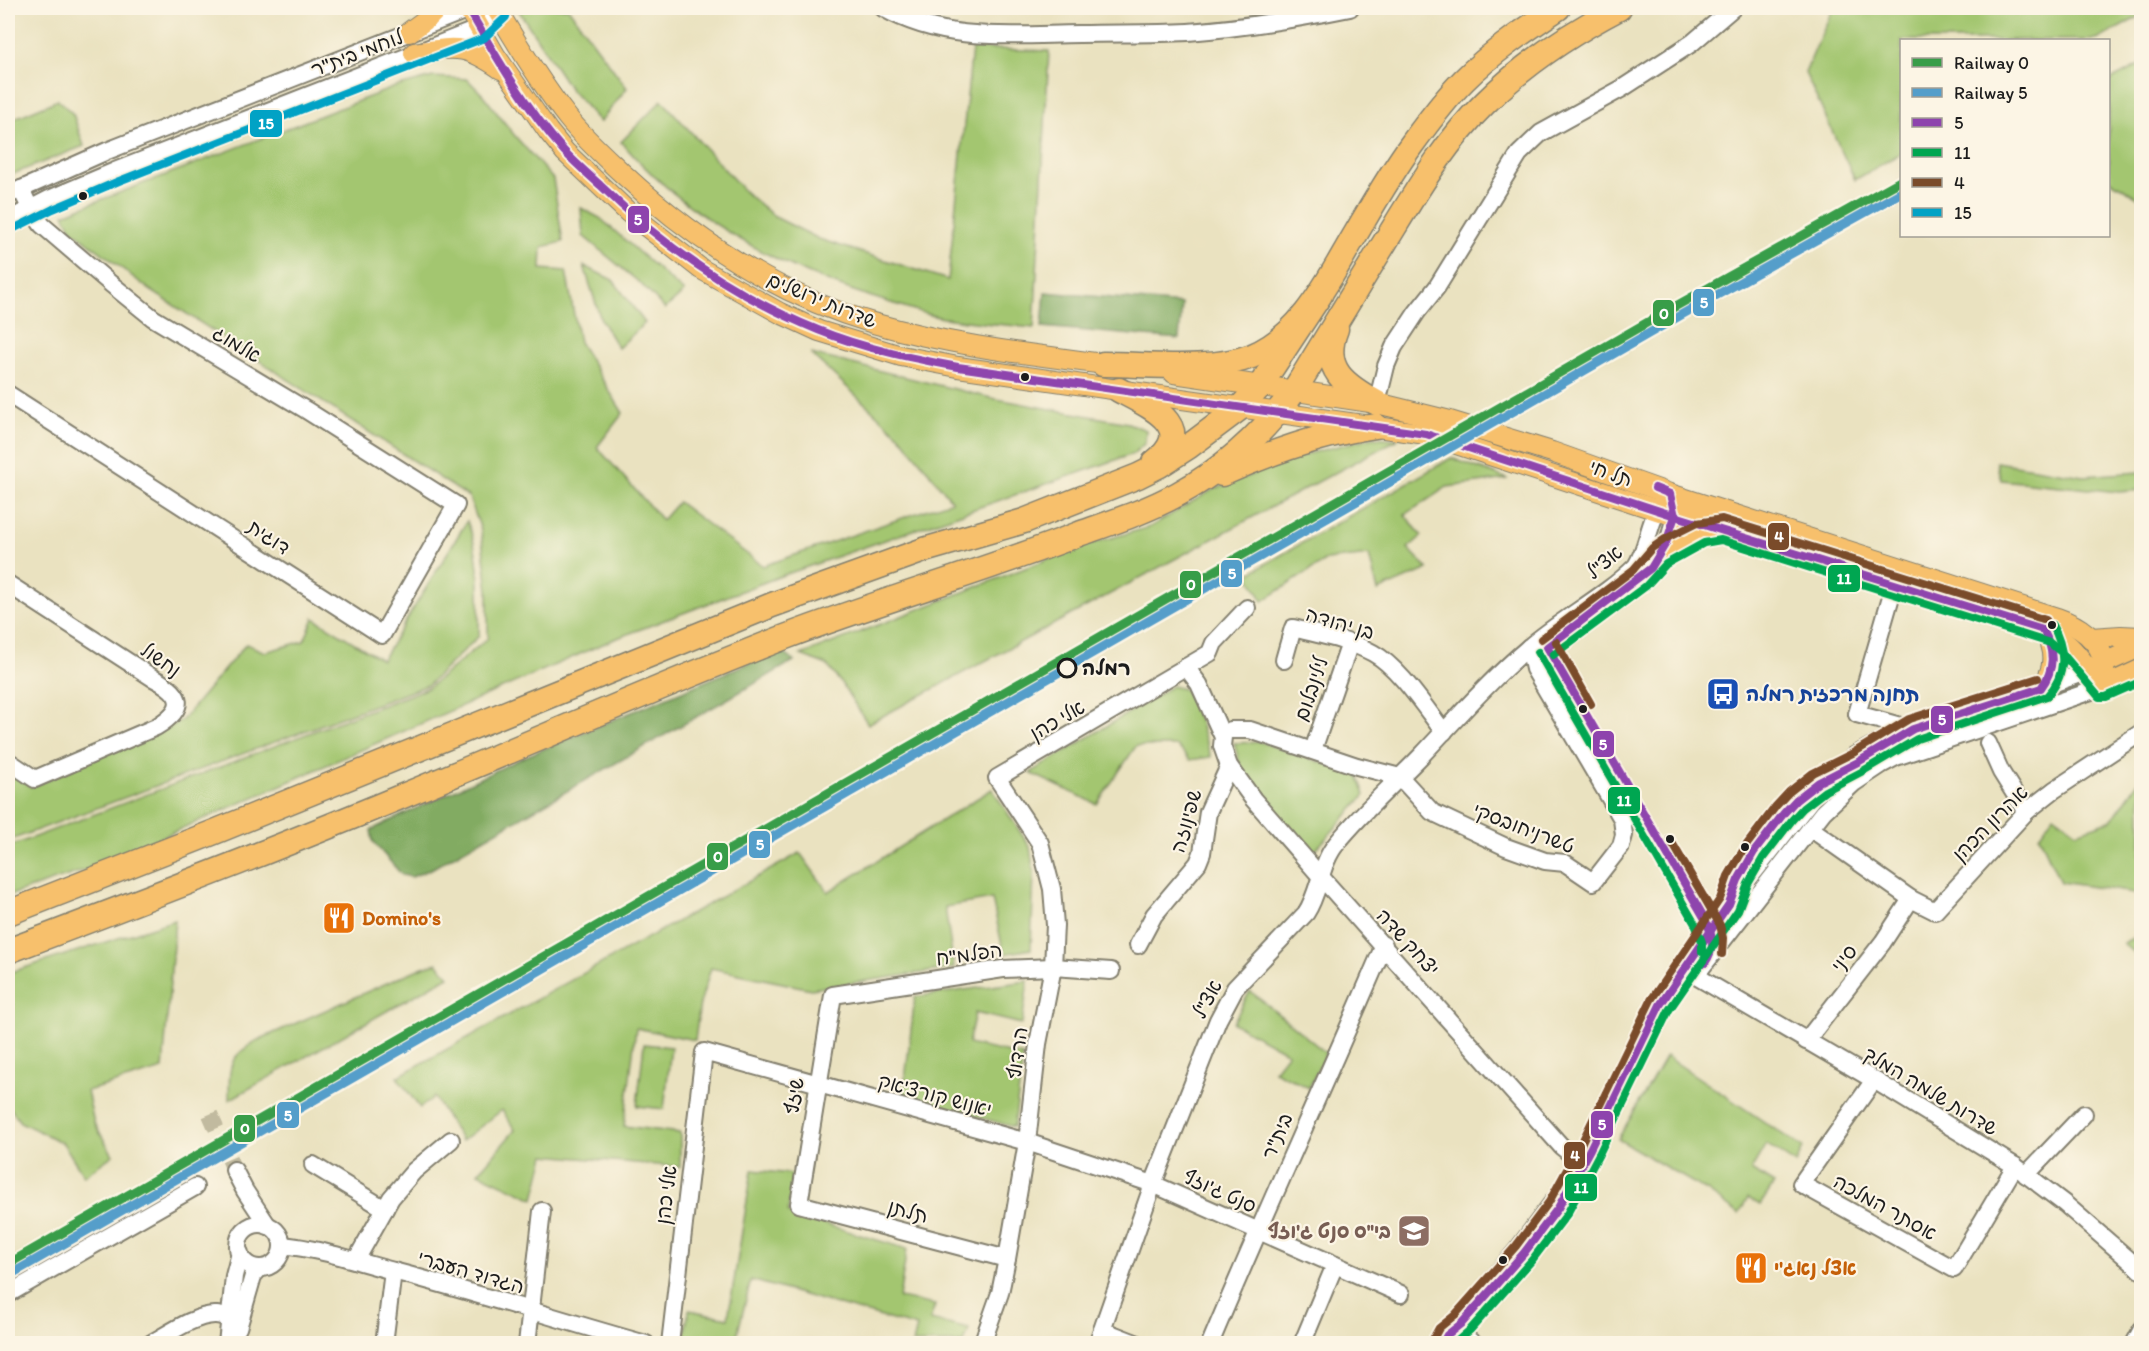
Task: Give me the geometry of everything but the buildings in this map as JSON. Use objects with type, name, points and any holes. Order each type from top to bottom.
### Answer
[{"type":"highway","points":[[8,913],[212,833],[772,605],[924,550],[1024,521],[1138,476],[1179,453],[1240,408],[1260,386],[1320,295],[1394,169],[1446,99],[1511,39],[1558,8]]},
{"type":"highway","points":[[1165,500],[1204,478],[1226,462],[1253,439],[1278,412],[1294,391],[1420,186],[1469,119],[1530,64],[1594,21],[1619,8]]},
{"type":"highway","points":[[1103,364],[1207,365],[1240,360],[1268,348],[1287,334],[1320,295]]},
{"type":"highway","points":[[8,951],[185,884],[371,809],[785,637],[934,584],[1020,557],[1165,500],[1274,453],[1348,430],[1377,414],[1335,369],[1330,353],[1335,333],[1350,301]]},
{"type":"highway","points":[[1119,390],[1158,410],[1172,428],[1173,438],[1170,448],[1138,476]]},
{"type":"main road","points":[[409,32],[429,18],[438,8]]},
{"type":"main road","name":"שדרות ירושלים","points":[[469,8],[495,55],[565,152],[628,212],[701,269],[780,313],[819,331],[901,356],[958,368],[1278,412]]},
{"type":"main road","name":"שדרות ירושלים","points":[[497,9],[516,42],[567,117],[583,136],[643,193],[679,222],[714,248],[790,291],[828,308],[907,332],[963,343],[1260,386]]},
{"type":"main road","points":[[414,53],[448,48],[469,50],[480,54],[503,70],[521,92]]},
{"type":"main road","name":"תל חי","points":[[1260,386],[1294,391],[1377,414],[1426,434],[1656,510],[2043,630],[2064,640],[2096,667],[2103,687]]},
{"type":"main road","name":"תל חי","points":[[1278,412],[1377,414],[1450,421],[1552,452],[1670,494],[2070,623],[2091,638],[2102,653],[2096,667]]},
{"type":"main road","points":[[1659,556],[1687,538],[1722,529]]},
{"type":"main road","points":[[2041,688],[2052,672],[2054,661],[2050,643],[2043,630]]},
{"type":"main road","points":[[2091,638],[2142,637]]},
{"type":"main road","points":[[2096,667],[2142,646]]},
{"type":"main road","points":[[2103,687],[2142,669]]},
{"type":"street","name":"לוחמי בית\"ר","points":[[14,192],[107,151],[469,8],[497,9]]},
{"type":"street","points":[[884,8],[902,18],[929,28],[978,35],[1187,32],[1272,22],[1337,9]]},
{"type":"street","points":[[1272,22],[1288,8]]},
{"type":"street","points":[[1377,414],[1386,366],[1394,347],[1437,287],[1519,154],[1541,133],[1621,89],[1692,43],[1733,8]]},
{"type":"street","name":"לוחמי בית\"ר","points":[[8,220],[30,208],[126,167],[480,28],[497,9]]},
{"type":"street","name":"אלמוג","points":[[14,192],[30,208],[42,225],[153,318],[306,410],[456,505]]},
{"type":"street","name":"דוגית","points":[[8,394],[382,635],[456,505]]},
{"type":"street","points":[[1670,494],[1675,516]]},
{"type":"street","name":"אצ\"ל","points":[[1099,1337],[1153,1184],[1218,1020],[1235,988],[1306,913],[1322,878],[1325,862],[1335,845],[1373,803],[1444,732],[1468,718],[1530,654],[1636,566],[1644,550],[1656,510],[1670,494]]},
{"type":"street","name":"אצ\"ל","points":[[1530,654],[1560,636],[1640,578],[1659,556],[1675,516]]},
{"type":"street","name":"נחשול","points":[[8,584],[170,687],[177,700],[177,708],[172,717],[156,727],[35,779],[8,761]]},
{"type":"street","points":[[1859,753],[1866,735],[1863,723],[1857,714],[1890,600]]},
{"type":"street","name":"אלי כהן","points":[[997,778],[1210,653],[1214,643],[1247,608]]},
{"type":"street","name":"בן יהודה","points":[[1284,660],[1293,628],[1350,643],[1374,654],[1393,668],[1444,732]]},
{"type":"street","name":"לילינבלום","points":[[1313,750],[1350,643]]},
{"type":"street","name":"טשרניחובסקי","points":[[1400,777],[1432,812],[1506,847],[1545,861],[1565,863],[1593,882],[1621,846],[1624,835],[1622,819],[1530,654]]},
{"type":"street","points":[[1186,667],[1199,684],[1215,719],[1227,734],[1238,728],[1250,730],[1357,766],[1400,777]]},
{"type":"street","points":[[1689,972],[1725,909],[1816,792],[1839,767],[1886,738],[2041,688],[2096,667]]},
{"type":"street","points":[[1689,972],[1841,793],[1881,765],[1948,738],[2103,687]]},
{"type":"street","points":[[1857,714],[1913,729]]},
{"type":"street","name":"אהרון הכהן","points":[[1911,899],[1935,911],[2026,812],[2054,790],[2142,732]]},
{"type":"street","name":"יצחק שדה","points":[[1227,734],[1222,746],[1229,766],[1253,799],[1562,1147],[1582,1163],[1518,1249],[1465,1311],[1445,1339]]},
{"type":"street","points":[[1988,743],[2001,772],[2026,812]]},
{"type":"street","name":"שפינוזה","points":[[1138,945],[1154,915],[1198,863],[1202,853],[1208,812],[1229,766]]},
{"type":"street","points":[[1357,766],[1368,774],[1373,782],[1373,803]]},
{"type":"street","name":"הרדוף","points":[[982,1344],[1000,1293],[1007,1259],[1027,1142],[1038,1044],[1053,967],[1055,925],[1052,889],[1040,843],[997,778]]},
{"type":"street","points":[[1810,828],[1911,899]]},
{"type":"street","name":"סיני","points":[[1806,1041],[1883,942],[1911,899]]},
{"type":"street","name":"בית\"ר","points":[[1210,1344],[1257,1230],[1384,945]]},
{"type":"street","name":"הפלמ\"ח","points":[[833,995],[1003,969],[1053,967],[1111,971]]},
{"type":"street","name":"שדרות שלמה המלך","points":[[1689,972],[1874,1080],[2020,1170],[2065,1204],[2131,1264],[2142,1271]]},
{"type":"street","name":"שיזף","points":[[799,1204],[833,995]]},
{"type":"street","name":"אלי כהן","points":[[670,1344],[704,1052]]},
{"type":"street","name":"יאנוש קורצ'אק","points":[[704,1052],[1027,1142],[1153,1184]]},
{"type":"street","name":"אסתר המלכה","points":[[1874,1080],[1802,1184],[1954,1269],[2020,1170]]},
{"type":"street","points":[[2020,1170],[2084,1114]]},
{"type":"street","points":[[356,1260],[385,1209],[414,1171],[451,1140]]},
{"type":"street","points":[[313,1164],[385,1209]]},
{"type":"street","points":[[234,1170],[268,1226],[278,1233],[282,1245],[278,1258],[267,1267],[260,1268],[248,1264],[240,1245],[248,1228],[254,1225],[268,1226]]},
{"type":"street","name":"סנט ג'וזף","points":[[1153,1184],[1401,1294]]},
{"type":"street","points":[[8,1294],[195,1187]]},
{"type":"street","points":[[235,1344],[234,1276],[248,1207],[245,1191]]},
{"type":"street","name":"תלתן","points":[[799,1204],[1007,1259]]},
{"type":"street","points":[[527,1344],[542,1211]]},
{"type":"street","name":"הגדוד העברי","points":[[282,1245],[311,1248],[356,1260],[646,1344]]},
{"type":"street","points":[[1302,1344],[1335,1264]]},
{"type":"street","points":[[227,1344],[234,1318],[253,1276],[260,1268]]},
{"type":"street","points":[[384,1344],[393,1271]]},
{"type":"street","points":[[150,1344],[186,1323],[214,1315],[234,1318]]},
{"type":"street","points":[[2134,1344],[2142,1329]]},
{"type":"street","points":[[1445,1339],[1462,1335],[1474,1344]]},
{"type":"street","points":[[1099,1337],[1138,1344]]},
{"type":"green space","points":[[517,8],[568,8],[627,88],[600,122],[570,89]]},
{"type":"green space","points":[[1833,8],[2141,8],[2142,15],[2099,39],[1900,39],[1900,154],[1855,180],[1805,73]]},
{"type":"green space","points":[[972,48],[1049,51],[1034,328],[939,317],[853,291],[816,277],[744,242],[711,221],[649,171],[621,142],[662,100],[745,192],[775,217],[819,239],[948,280]]},
{"type":"green space","points":[[2141,64],[2141,199],[2110,180],[2110,80]]},
{"type":"green space","points":[[433,77],[467,79],[553,179],[563,242],[542,247],[541,269],[566,271],[579,342],[623,413],[597,447],[662,520],[678,502],[763,566],[952,501],[900,436],[811,354],[991,398],[1128,423],[1146,430],[1145,443],[1133,454],[781,576],[612,640],[94,867],[8,896],[8,847],[428,688],[488,638],[488,591],[481,530],[469,497],[150,290],[72,230],[64,214],[395,87]]},
{"type":"green space","points":[[58,100],[73,114],[84,146],[8,176],[8,121]]},
{"type":"green space","points":[[581,208],[600,218],[684,292],[665,309],[641,284],[583,236]]},
{"type":"green space","points":[[584,266],[613,280],[645,323],[618,348],[601,320]]},
{"type":"green space","points":[[1045,292],[1182,304],[1179,339],[1042,327]]},
{"type":"green space","points":[[1373,437],[1398,439],[868,724],[827,665],[801,655],[1079,547],[1150,527],[1212,490],[1303,455]]},
{"type":"green space","points":[[1451,458],[1508,479],[1447,487],[1405,515],[1422,536],[1408,548],[1428,569],[1378,591],[1369,555],[1326,560],[1263,601],[1248,574]]},
{"type":"green space","points":[[1996,462],[2083,476],[2141,472],[2141,490],[2119,492],[2001,480]]},
{"type":"green space","points":[[467,521],[477,563],[479,636],[428,685],[8,841],[8,770],[31,787],[182,720],[246,644],[265,652],[304,641],[314,618],[382,660]]},
{"type":"green space","points":[[780,650],[794,661],[431,869],[412,877],[402,875],[373,842],[371,830],[524,757]]},
{"type":"green space","points":[[1172,686],[1184,689],[1194,704],[1211,757],[1190,760],[1177,746],[1136,746],[1097,804],[1030,773]]},
{"type":"green space","points":[[1261,742],[1358,775],[1365,795],[1311,855],[1262,801],[1241,769],[1234,743]]},
{"type":"green space","points":[[2141,778],[2141,894],[2060,882],[2039,835],[2054,815],[2077,832],[2112,820]]},
{"type":"green space","points":[[992,789],[1030,847],[1034,873],[1031,949],[1004,954],[992,899],[945,907],[954,968],[811,989],[711,968],[700,1003],[695,1040],[636,1028],[624,1126],[680,1133],[680,1167],[545,1155],[534,1199],[478,1173],[515,1130],[502,1110],[462,1141],[434,1097],[420,1108],[397,1077],[800,853],[828,892]]},
{"type":"green space","points":[[175,920],[163,1069],[87,1091],[94,1123],[113,1155],[84,1176],[63,1143],[20,1122],[8,1105],[8,973]]},
{"type":"green space","points":[[2141,934],[2141,954],[2136,954],[2123,943]]},
{"type":"green space","points":[[437,963],[449,976],[229,1100],[232,1064],[240,1052],[258,1040],[423,967]]},
{"type":"green space","points":[[1028,981],[1022,1024],[975,1013],[968,1044],[1023,1056],[1014,1127],[903,1096],[915,997]]},
{"type":"green space","points":[[1250,991],[1326,1053],[1309,1088],[1274,1071],[1288,1053],[1233,1023]]},
{"type":"green space","points":[[644,1044],[671,1047],[664,1109],[637,1106]]},
{"type":"green space","points":[[1666,1056],[1803,1148],[1796,1164],[1766,1144],[1751,1170],[1774,1184],[1760,1205],[1748,1198],[1739,1214],[1707,1191],[1618,1139]]},
{"type":"green space","points":[[752,1170],[792,1174],[788,1213],[907,1249],[899,1298],[935,1305],[930,1320],[969,1329],[964,1343],[913,1343],[917,1327],[751,1280],[735,1343],[709,1343],[684,1338],[689,1310],[728,1318]]},
{"type":"tunnel","points":[[210,1114],[234,1170]]},
{"type":"rail line","name":"0","points":[[8,1264],[1676,306],[1900,181]]},
{"type":"rail line","name":"5","points":[[13,1273],[1681,315],[1900,193]]},
{"type":"transit line","name":"5","points":[[468,8],[524,100],[550,135],[624,207],[675,249],[730,286],[818,330],[869,347],[958,367],[1426,434],[1675,516],[2043,630],[2050,645],[2052,660],[2049,674],[2041,688],[1913,729],[1819,782],[1784,813],[1754,852],[1738,880],[1729,904],[1660,1005],[1590,1149],[1558,1208],[1524,1253],[1462,1323],[1447,1335],[1442,1344]]},
{"type":"transit line","name":"15","points":[[13,229],[119,181],[484,38],[506,17],[508,8]]},
{"type":"transit line","name":"5","points":[[1655,488],[1670,494],[1675,516],[1666,543],[1651,568],[1547,647],[1705,919],[1712,941],[1711,952],[1705,963]]},
{"type":"transit line","name":"4","points":[[1541,639],[1633,570],[1652,548],[1665,539],[1697,523],[1722,519],[2046,620]]},
{"type":"transit line","name":"11","points":[[1553,655],[1646,586],[1666,564],[1704,543],[1721,540],[2050,643],[2062,653],[2099,697],[2106,697],[2142,681]]},
{"type":"transit line","name":"11","points":[[1454,1344],[1470,1330],[1532,1260],[1567,1214],[1669,1010],[1738,910],[1748,884],[1763,858],[1792,820],[1825,791],[1917,739],[2047,696],[2058,679],[2062,662],[2060,643],[2052,625]]},
{"type":"transit line","name":"4","points":[[1556,642],[1591,704]]},
{"type":"transit line","name":"11","points":[[1538,652],[1695,924],[1702,942],[1702,952]]},
{"type":"transit line","name":"4","points":[[1433,1339],[1439,1328],[1455,1315],[1516,1246],[1549,1202],[1581,1144],[1651,1000],[1720,899],[1728,876],[1745,847],[1776,806],[1813,773],[1853,753],[1909,719],[2038,678]]},
{"type":"transit line","name":"4","points":[[1670,839],[1720,925],[1723,938],[1722,954]]},
{"type":"place","name":"רמלה","points":[[1067,668]]},
{"type":"place","name":"תחנה מרכזית רמלה","points":[[1723,694]]},
{"type":"place","name":"Domino's","points":[[339,918]]},
{"type":"place","name":"בי\"ס סנט ג'וזף","points":[[1414,1231]]},
{"type":"place","name":"אצל נאג'י","points":[[1751,1268]]}]
